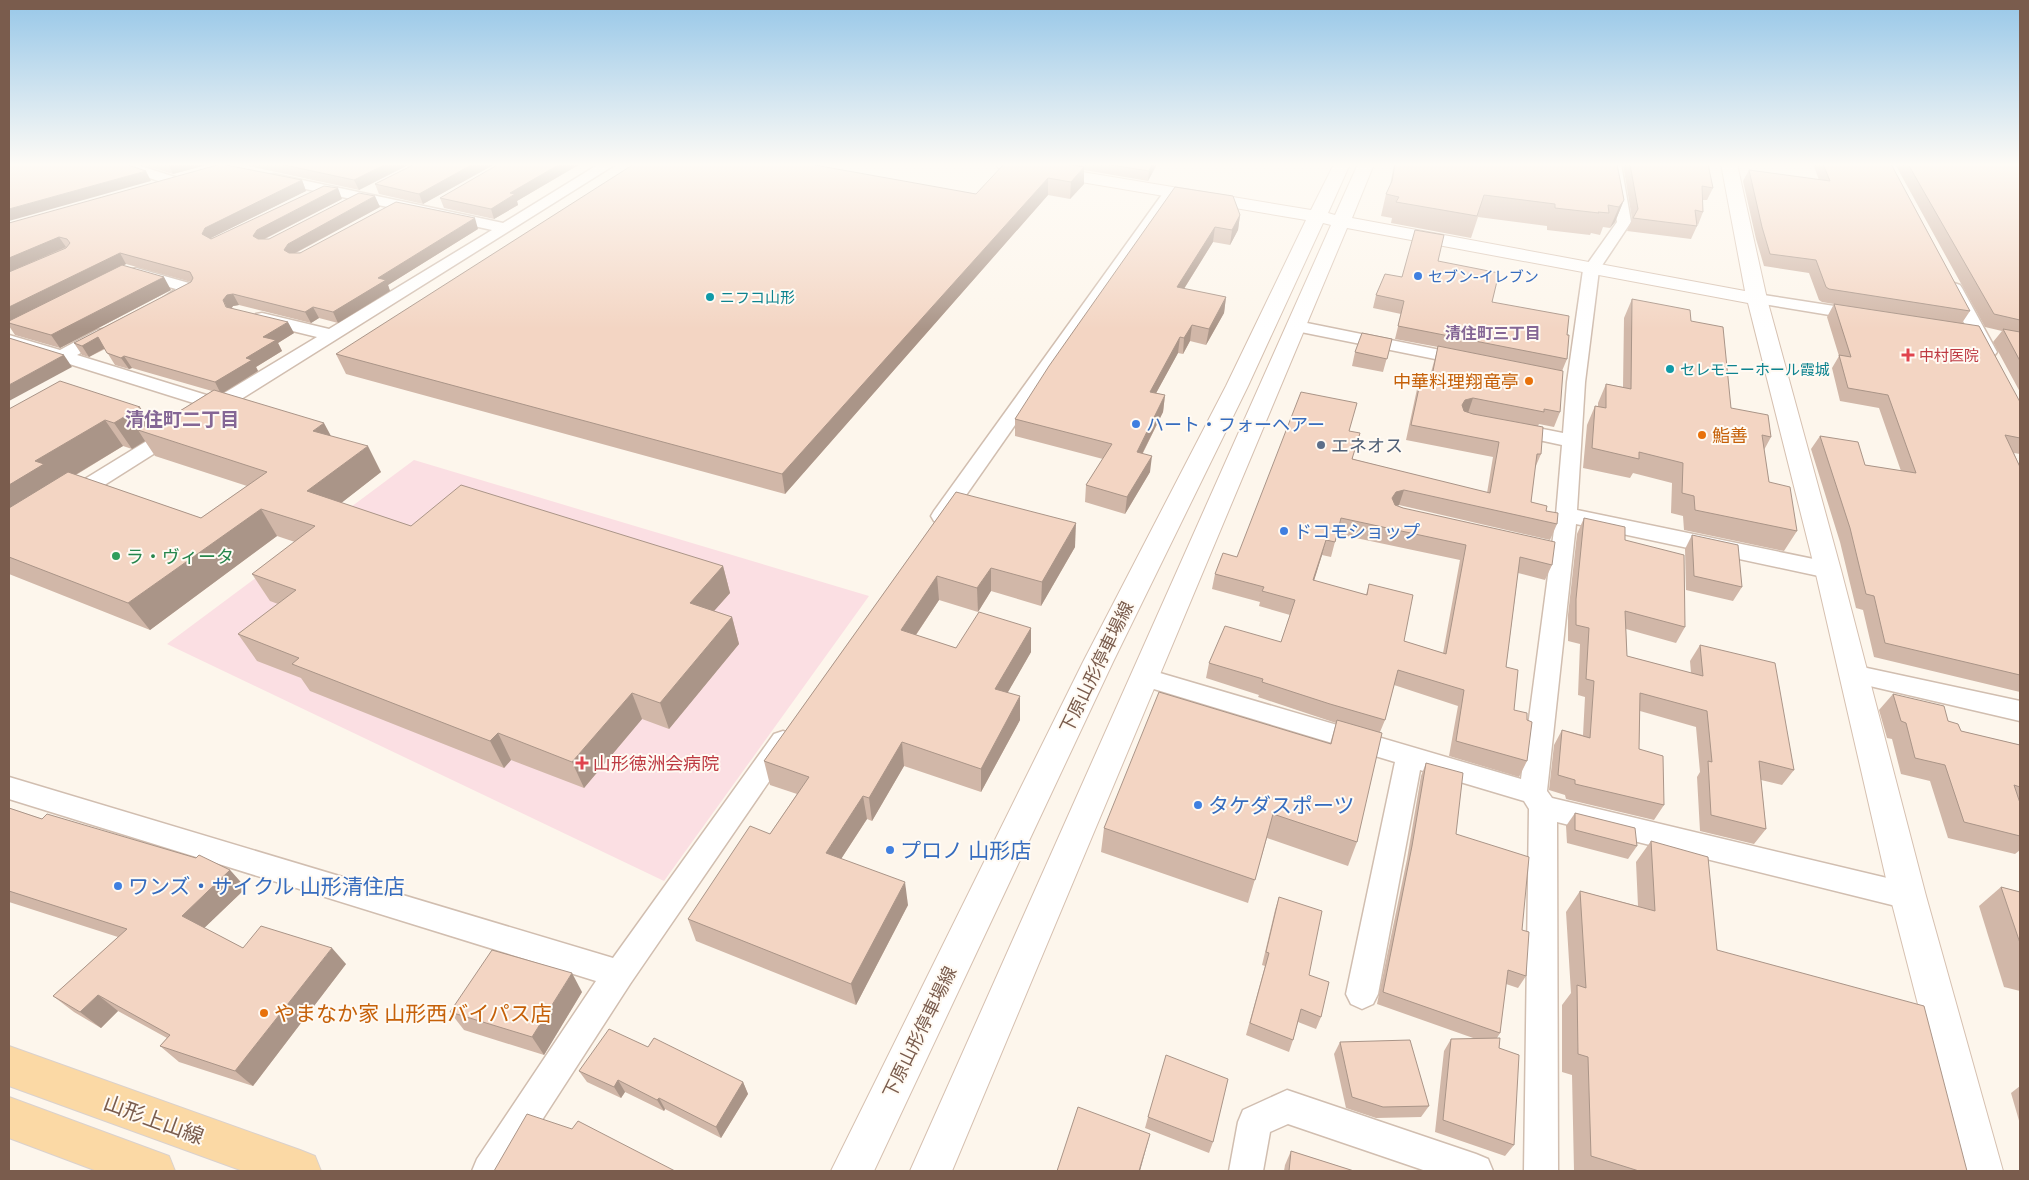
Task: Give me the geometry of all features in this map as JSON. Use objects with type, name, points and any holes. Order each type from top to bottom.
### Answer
[{"type":"main road","points":[[1325,219],[1757,299]]},
{"type":"main road","points":[[1740,219],[1757,299],[1828,570],[1908,896],[1982,1171]]},
{"type":"main road","name":"下原山形停車場線","points":[[931,1171],[1143,677],[1297,326],[1330,220]]},
{"type":"main road","name":"下原山形停車場線","points":[[852,1171],[1098,662],[1237,386],[1330,220]]},
{"type":"main road","name":"山形上山線","points":[[9,1066],[300,1171]]},
{"type":"main road","points":[[9,1118],[154,1171]]},
{"type":"street","points":[[463,219],[505,228]]},
{"type":"street","points":[[51,510],[520,219]]},
{"type":"street","points":[[929,533],[1152,219]]},
{"type":"street","points":[[1541,1171],[1538,800],[1552,549],[1566,515],[1572,441],[1567,380],[1592,270],[1624,222],[1623,219]]},
{"type":"street","points":[[118,275],[127,271],[190,288],[156,306]]},
{"type":"street","points":[[1948,278],[1987,335],[1997,369]]},
{"type":"street","points":[[1757,299],[1873,317]]},
{"type":"street","points":[[248,314],[331,335]]},
{"type":"street","points":[[1297,326],[1480,363]]},
{"type":"street","points":[[62,356],[114,329]]},
{"type":"street","points":[[12,331],[62,356],[219,404]]},
{"type":"street","points":[[1959,331],[1987,335]]},
{"type":"street","points":[[1496,426],[1572,441]]},
{"type":"street","points":[[1566,515],[1828,570]]},
{"type":"street","points":[[1853,674],[2020,711]]},
{"type":"street","points":[[1143,677],[1409,756],[1538,800],[1908,896]]},
{"type":"street","points":[[489,1171],[619,974],[794,725]]},
{"type":"street","points":[[1362,994],[1409,756]]},
{"type":"street","points":[[9,788],[619,974]]},
{"type":"street","points":[[1246,1171],[1255,1122],[1286,1107],[1476,1171]]},
{"type":"shaded area","name":"山形徳洲会病院","points":[[414,460],[869,596],[664,881],[167,644]]},
{"type":"building","points":[[23,219],[223,219],[205,228],[202,234],[211,239],[253,219],[278,219],[257,230],[253,236],[258,239],[269,239],[308,219],[333,219],[288,244],[284,250],[289,253],[300,253],[364,219],[473,219],[378,278],[386,280],[333,312],[313,307],[305,312],[233,294],[227,295],[223,300],[226,307],[288,322],[263,337],[276,340],[246,358],[252,360],[215,382],[124,356],[121,358],[107,353],[98,337],[82,346],[74,343],[191,282],[193,278],[190,272],[120,253],[9,307],[9,272],[66,248],[70,243],[67,239],[59,237],[9,258],[9,223]]},
{"type":"building","name":"ニフコ山形","points":[[548,219],[1011,219],[782,474],[336,354]]},
{"type":"building","points":[[1152,219],[1238,219],[1232,230],[1215,227],[1177,287],[1226,297],[1209,329],[1192,325],[1184,338],[1180,337],[1150,392],[1165,395],[1137,452],[1152,456],[1127,497],[1086,485],[1112,444],[1015,419],[1049,366]]},
{"type":"building","points":[[1642,219],[1696,219],[1697,226]]},
{"type":"building","points":[[1760,219],[1921,219],[1970,311],[1829,289],[1826,287],[1816,260],[1770,254]]},
{"type":"building","points":[[1940,219],[2020,219],[2020,320],[1994,314]]},
{"type":"building","points":[[1415,230],[1444,235],[1438,261],[1499,273],[1492,302],[1569,316],[1567,359],[1398,326],[1404,301],[1376,295],[1385,274],[1402,277]]},
{"type":"building","points":[[122,265],[164,277],[51,335],[9,323],[9,321]]},
{"type":"building","points":[[1632,299],[1690,310],[1691,321],[1723,327],[1731,408],[1768,415],[1771,437],[1762,435],[1769,482],[1790,487],[1797,531],[1695,510],[1694,496],[1682,493],[1683,463],[1639,452],[1639,459],[1592,448],[1595,406],[1606,408],[1606,384],[1631,389]]},
{"type":"building","points":[[1834,304],[1979,326],[2020,402],[2020,438],[2005,435],[2020,467],[2020,675],[1885,643],[1874,596],[1866,594],[1850,528],[1820,436],[1858,442],[1865,465],[1916,473],[1888,395],[1848,388],[1839,355],[1851,357]]},
{"type":"building","points":[[2003,329],[2020,332],[2020,361]]},
{"type":"building","points":[[1362,333],[1392,339],[1387,359],[1355,352]]},
{"type":"building","points":[[9,338],[64,355],[9,385]]},
{"type":"building","points":[[1438,346],[1563,371],[1560,412],[1544,409],[1544,412],[1473,398],[1465,400],[1462,405],[1464,411],[1473,414],[1543,427],[1541,454],[1537,454],[1531,502],[1547,506],[1546,511],[1558,513],[1557,524],[1404,490],[1396,492],[1392,498],[1395,505],[1403,508],[1555,542],[1552,565],[1520,557],[1506,667],[1518,670],[1514,710],[1527,713],[1527,720],[1532,722],[1527,761],[1456,741],[1464,690],[1398,670],[1385,720],[1262,682],[1263,679],[1209,663],[1225,626],[1281,642],[1295,600],[1262,591],[1264,587],[1215,574],[1223,553],[1237,557],[1301,392],[1357,403],[1349,431],[1360,433],[1352,459],[1490,493],[1499,442],[1411,425],[1422,374],[1432,376]],"holes":[[[1341,518],[1466,545],[1446,654],[1404,641],[1413,595],[1369,584],[1367,595],[1313,580],[1326,540],[1335,542]]]},
{"type":"building","points":[[60,381],[140,407],[114,423],[105,420],[35,461],[44,464],[9,485],[9,409]]},
{"type":"building","points":[[214,390],[324,423],[313,431],[368,446],[307,491],[411,526],[461,485],[723,566],[690,603],[732,617],[660,703],[632,693],[572,762],[498,733],[490,741],[292,664],[299,658],[238,634],[296,590],[252,574],[315,526],[261,509],[128,603],[9,557],[9,508],[68,472],[201,518],[267,472],[138,430],[164,414],[170,417]]},
{"type":"building","points":[[956,492],[1076,523],[1042,582],[991,568],[977,588],[937,576],[901,630],[956,648],[979,612],[1031,628],[995,689],[1020,696],[981,769],[902,742],[869,798],[863,796],[826,853],[905,882],[851,984],[688,919],[750,826],[770,834],[809,777],[764,761]]},
{"type":"building","points":[[1584,518],[1625,527],[1625,540],[1684,555],[1685,627],[1625,611],[1627,656],[1703,676],[1700,645],[1775,663],[1794,770],[1759,761],[1766,829],[1711,815],[1708,761],[1712,762],[1707,711],[1640,693],[1639,749],[1663,756],[1664,805],[1575,784],[1575,780],[1558,775],[1562,730],[1590,738],[1594,681],[1586,679],[1589,628],[1576,625],[1576,599]]},
{"type":"building","points":[[1692,535],[1738,545],[1742,587],[1694,576]]},
{"type":"building","points":[[1159,692],[1331,744],[1337,720],[1382,733],[1357,842],[1273,814],[1255,880],[1104,828]]},
{"type":"building","points":[[1893,694],[1944,706],[1948,721],[1958,724],[1961,731],[2020,745],[2020,787],[2014,785],[2020,803],[2020,836],[1964,822],[1945,765],[1915,758],[1906,723],[1901,721]]},
{"type":"building","points":[[1426,763],[1463,773],[1456,834],[1529,857],[1522,930],[1529,932],[1526,976],[1508,970],[1500,1033],[1383,992],[1412,846]]},
{"type":"building","points":[[9,808],[42,819],[47,814],[196,858],[199,855],[230,870],[182,916],[243,948],[261,926],[332,948],[235,1071],[160,1046],[170,1035],[98,995],[80,1012],[53,996],[127,929],[9,891]]},
{"type":"building","points":[[1575,813],[1635,828],[1637,846],[1575,830]]},
{"type":"building","points":[[1651,841],[1708,857],[1717,950],[1924,1006],[1967,1171],[1639,1171],[1591,1156],[1588,1057],[1578,1054],[1577,985],[1586,988],[1580,891],[1655,911]]},
{"type":"building","points":[[2001,887],[2020,892],[2020,943]]},
{"type":"building","points":[[1279,897],[1322,911],[1309,975],[1329,982],[1321,1017],[1301,1009],[1293,1040],[1250,1023],[1269,953],[1266,952]]},
{"type":"building","points":[[492,950],[572,973],[532,1037],[450,1012]]},
{"type":"building","points":[[609,1029],[648,1047],[654,1038],[743,1082],[716,1127],[618,1080],[614,1087],[579,1071]]},
{"type":"building","points":[[1500,1038],[1499,1048],[1519,1055],[1514,1145],[1443,1120],[1451,1039]]},
{"type":"building","points":[[1410,1040],[1429,1106],[1383,1107],[1352,1097],[1340,1042]]},
{"type":"building","points":[[1166,1055],[1228,1079],[1213,1142],[1148,1117]]},
{"type":"building","points":[[1078,1107],[1150,1134],[1139,1171],[1057,1171]]},
{"type":"building","points":[[527,1114],[572,1129],[578,1121],[675,1171],[494,1171]]},
{"type":"building","points":[[1291,1151],[1354,1171],[1289,1171]]},
{"type":"place","name":"セブン-イレブン","points":[[1418,276]]},
{"type":"place","name":"ニフコ山形","points":[[710,297]]},
{"type":"place","name":"中村医院","points":[[1908,355]]},
{"type":"place","name":"セレモニーホール霞城","points":[[1670,369]]},
{"type":"place","name":"中華料理翔竜亭","points":[[1529,381]]},
{"type":"place","name":"ハート・フォーヘアー","points":[[1136,424]]},
{"type":"place","name":"鮨善","points":[[1702,435]]},
{"type":"place","name":"エネオス","points":[[1321,445]]},
{"type":"place","name":"ドコモショップ","points":[[1284,531]]},
{"type":"place","name":"ラ・ヴィータ","points":[[116,556]]},
{"type":"place","name":"山形徳洲会病院","points":[[582,763]]},
{"type":"place","name":"タケダスポーツ","points":[[1198,805]]},
{"type":"place","name":"プロノ 山形店","points":[[890,850]]},
{"type":"place","name":"ワンズ・サイクル 山形清住店","points":[[118,886]]},
{"type":"place","name":"やまなか家 山形西バイパス店","points":[[264,1013]]},
{"type":"district","name":"清住町三丁目","points":[[1493,333]]},
{"type":"district","name":"清住町二丁目","points":[[182,418]]}]
